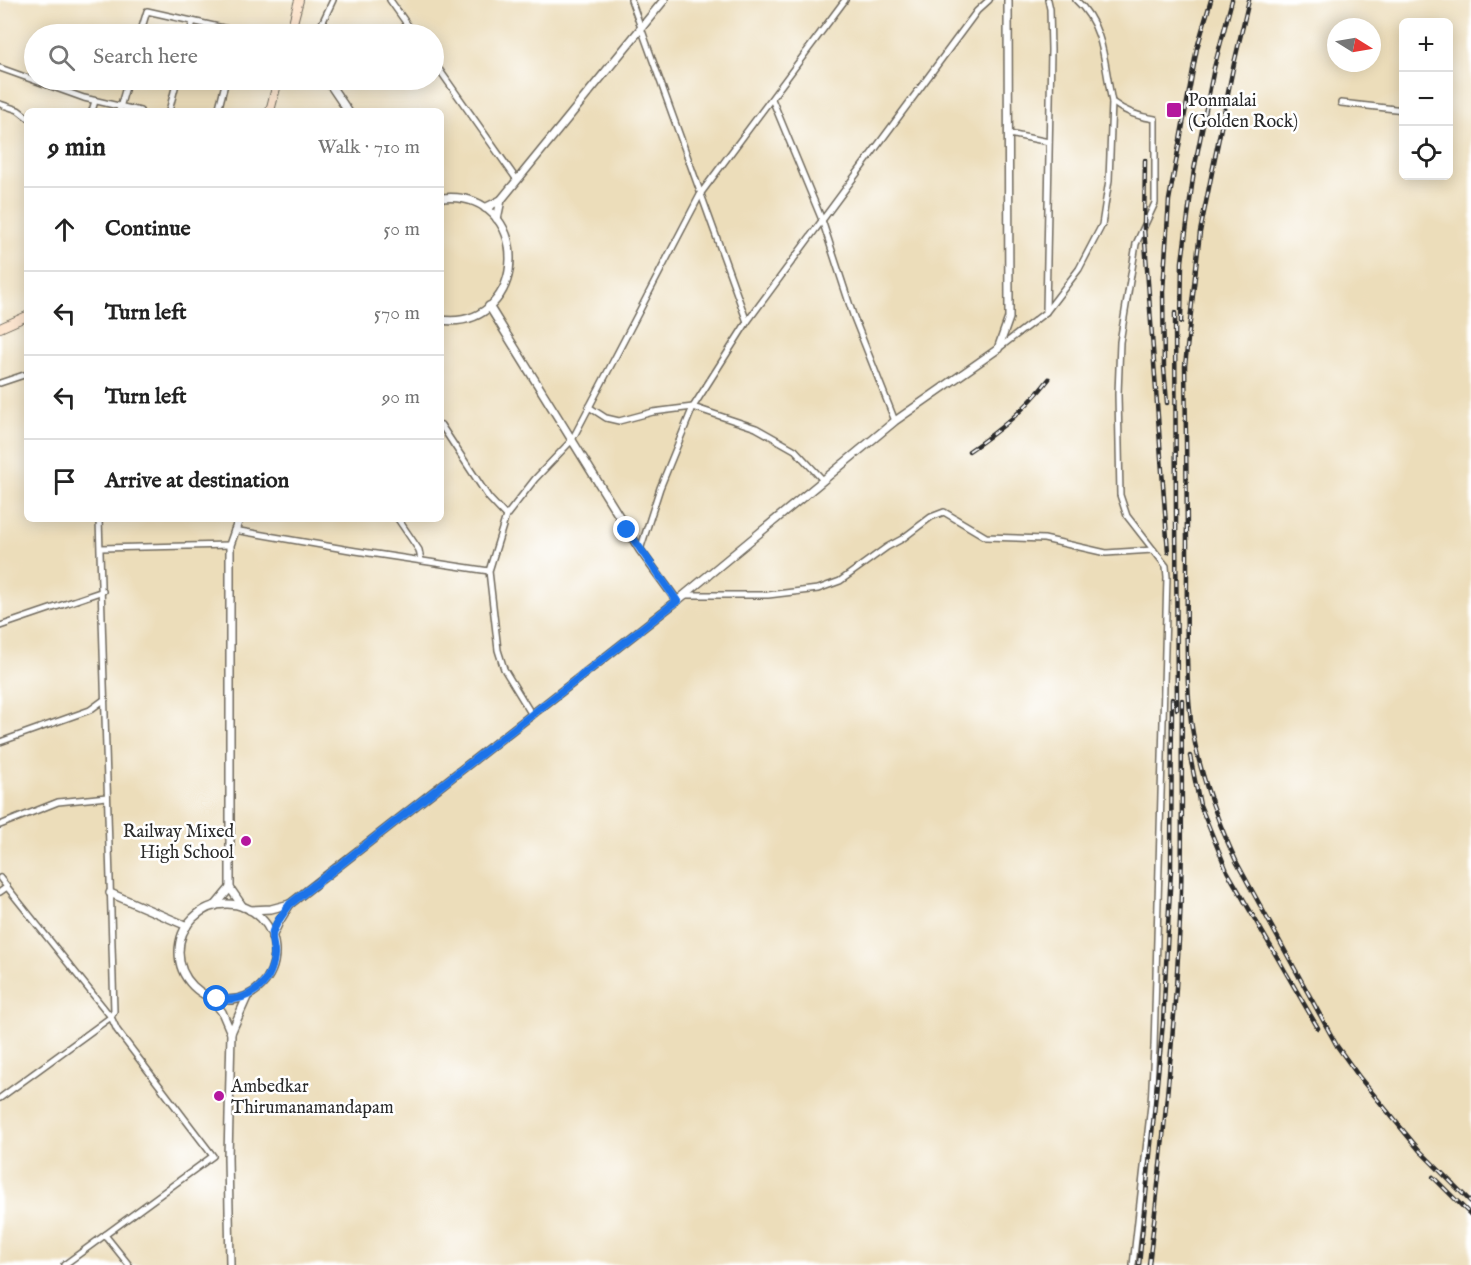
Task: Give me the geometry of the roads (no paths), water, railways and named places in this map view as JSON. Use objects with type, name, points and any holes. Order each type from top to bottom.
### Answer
[{"type":"main road","points":[[294,24],[299,0]]},
{"type":"main road","points":[[271,108],[275,90]]},
{"type":"main road","points":[[0,328],[24,317]]},
{"type":"street","points":[[322,24],[333,0]]},
{"type":"street","points":[[390,0],[407,24]]},
{"type":"street","points":[[631,0],[747,322]]},
{"type":"street","points":[[485,208],[501,200],[664,0]]},
{"type":"street","points":[[532,716],[504,669],[498,650],[489,571],[506,516],[535,479],[572,440],[701,193],[844,0]]},
{"type":"street","points":[[640,550],[660,488],[693,407],[747,322],[977,11],[989,0]]},
{"type":"street","points":[[998,349],[1009,318],[1008,0]]},
{"type":"street","points":[[1046,312],[1051,40],[1048,0]]},
{"type":"street","points":[[272,937],[290,904],[685,595],[895,421],[998,349],[1046,312],[1080,269],[1102,225],[1109,180],[1112,102],[1101,37],[1088,11],[1076,0]]},
{"type":"street","points":[[143,24],[147,11],[200,24]]},
{"type":"street","points":[[0,68],[24,76]]},
{"type":"street","points":[[444,76],[517,180]]},
{"type":"street","points":[[63,90],[117,108]]},
{"type":"street","points":[[120,108],[125,90]]},
{"type":"street","points":[[170,108],[174,90]]},
{"type":"street","points":[[219,108],[223,90]]},
{"type":"street","points":[[334,90],[346,108]]},
{"type":"street","points":[[772,99],[822,220],[854,315],[895,421]]},
{"type":"street","points":[[93,108],[95,101]]},
{"type":"street","points":[[1112,102],[1133,114],[1155,119],[1155,203],[1136,244],[1120,342],[1118,394],[1120,495],[1127,516],[1166,566],[1167,577],[1154,1047],[1151,1105],[1133,1265]]},
{"type":"street","points":[[1341,103],[1399,109]]},
{"type":"street","points":[[0,104],[18,110],[24,115]]},
{"type":"street","points":[[1009,134],[1049,142]]},
{"type":"street","points":[[444,198],[464,198],[485,208],[497,219],[509,240],[511,264],[504,287],[489,306],[468,318],[444,320]]},
{"type":"street","points":[[497,219],[501,200]]},
{"type":"street","points":[[489,306],[640,550],[677,601]]},
{"type":"street","points":[[0,383],[24,375]]},
{"type":"street","points":[[589,407],[606,418],[619,421],[653,412],[693,407],[756,428],[795,450],[823,480]]},
{"type":"street","points":[[444,430],[489,498],[506,516]]},
{"type":"street","points":[[685,595],[768,595],[818,589],[840,581],[932,517],[944,512],[986,537],[1044,539],[1106,554],[1153,550]]},
{"type":"street","points":[[0,1098],[111,1017],[114,1011],[99,522]]},
{"type":"street","points":[[230,1265],[228,1157],[231,1033],[247,997],[262,984],[270,972],[274,951],[272,937],[266,924],[246,909],[230,888],[230,545],[238,522]]},
{"type":"street","points":[[400,522],[418,550],[421,560]]},
{"type":"street","points":[[234,530],[489,571]]},
{"type":"street","points":[[101,548],[230,545]]},
{"type":"street","points":[[0,626],[103,591]]},
{"type":"street","points":[[0,742],[90,710],[105,699]]},
{"type":"street","points":[[0,825],[57,802],[107,796]]},
{"type":"street","points":[[0,878],[111,1017],[117,1030],[213,1156]]},
{"type":"street","points":[[0,892],[7,887]]},
{"type":"street","points":[[215,906],[230,888]]},
{"type":"street","points":[[110,893],[187,926]]},
{"type":"street","points":[[247,997],[224,1000],[210,997],[192,986],[181,967],[179,946],[187,926],[196,915],[215,906],[229,904],[246,909],[271,909],[290,904]]},
{"type":"street","points":[[210,997],[222,1012],[231,1033]]},
{"type":"street","points":[[64,1265],[213,1156],[228,1157]]},
{"type":"street","points":[[105,1235],[129,1265]]},
{"type":"railway","points":[[1167,403],[1163,291],[1169,200],[1197,48],[1211,0]]},
{"type":"railway","points":[[1181,322],[1182,262],[1194,170],[1214,68],[1232,0]]},
{"type":"railway","points":[[1249,0],[1200,232],[1185,366],[1187,661],[1194,739],[1209,794],[1237,863],[1337,1046],[1360,1078],[1420,1151],[1471,1202]]},
{"type":"railway","points":[[1145,160],[1144,228],[1168,552]]},
{"type":"railway","points":[[1175,313],[1177,709]]},
{"type":"railway","points":[[969,451],[1012,418],[1049,379]]},
{"type":"railway","points":[[1139,1265],[1163,1023],[1171,870],[1172,699]]},
{"type":"railway","points":[[1149,1265],[1166,1110],[1180,924],[1182,700]]},
{"type":"railway","points":[[1190,756],[1200,805],[1227,871],[1318,1028]]},
{"type":"railway","points":[[1433,1177],[1471,1215]]},
{"type":"place","name":"Ponmalai (Golden Rock)","points":[[1174,110]]},
{"type":"place","name":"Railway Mixed High School","points":[[246,841]]},
{"type":"place","name":"Ambedkar Thirumanamandapam","points":[[219,1096]]}]
